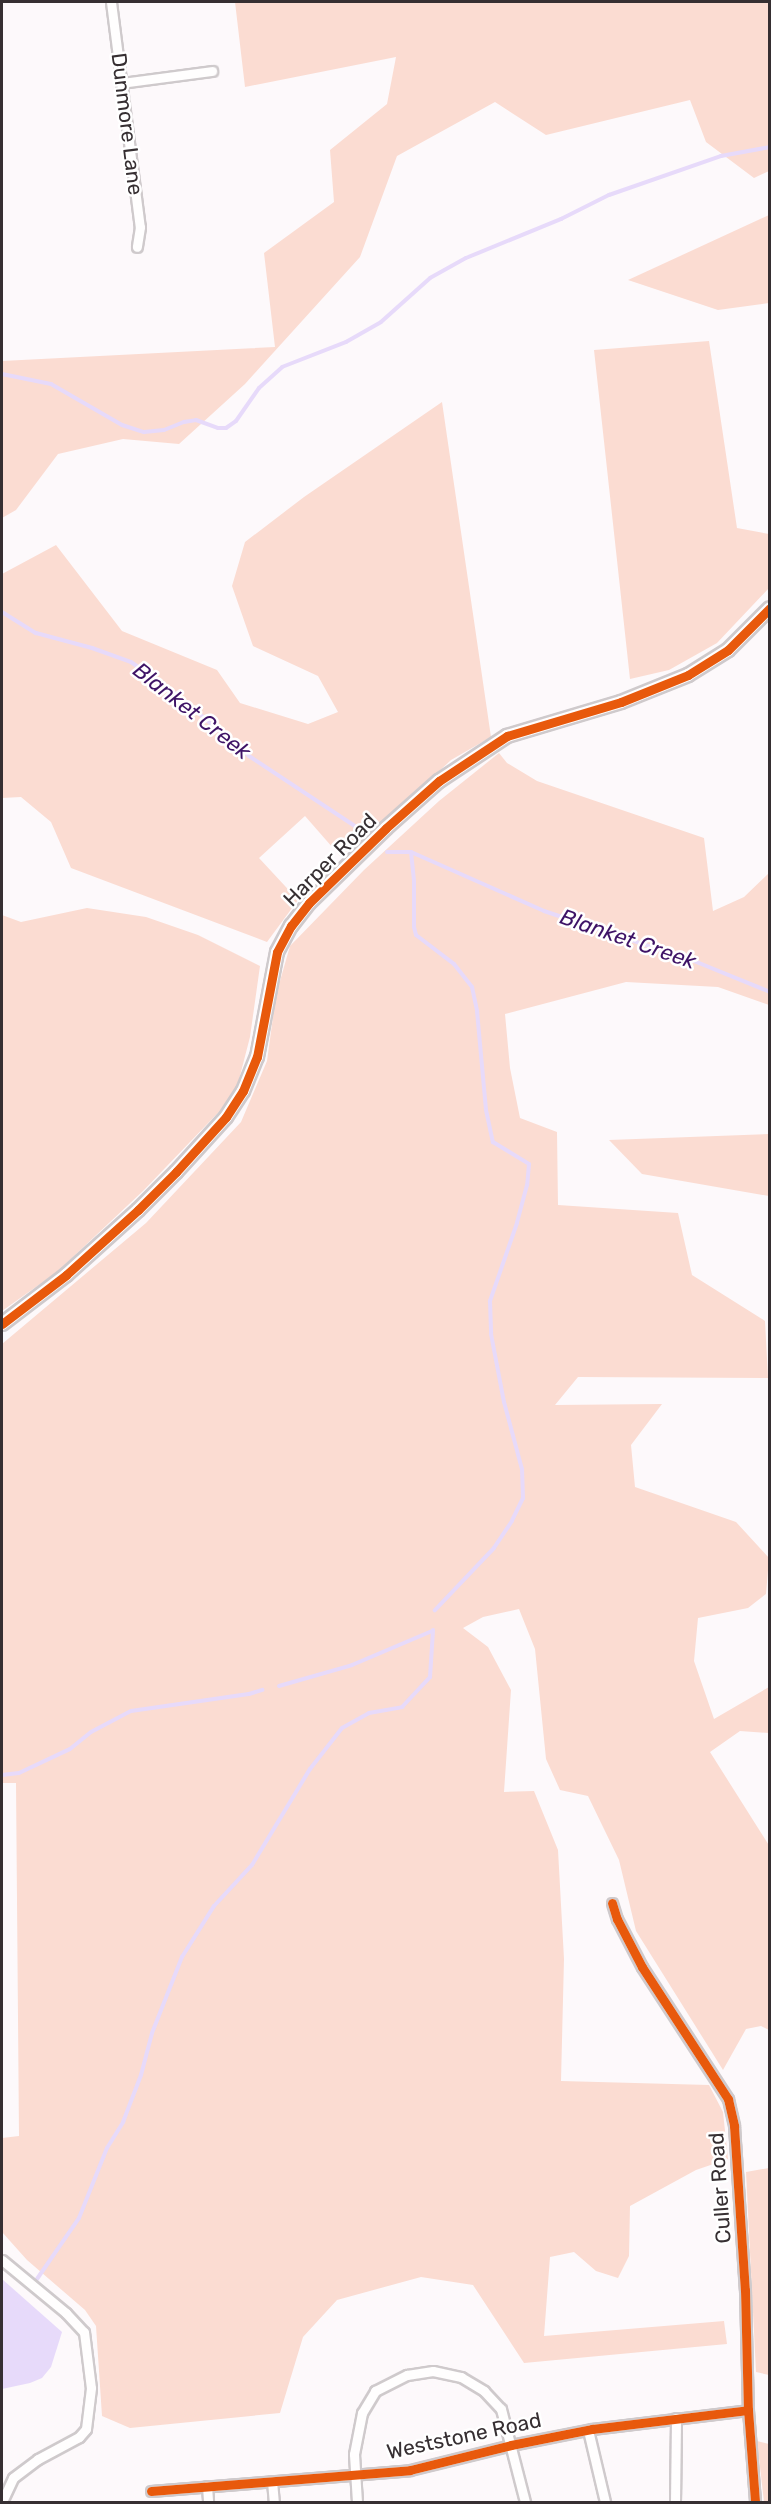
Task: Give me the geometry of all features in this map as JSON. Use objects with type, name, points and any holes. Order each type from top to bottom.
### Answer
[{"type":"street","name":"Dunmore Lane","points":[[111,2],[140,227],[137,247]]},
{"type":"street","points":[[121,83],[213,71]]},
{"type":"street","name":"Harper Road","points":[[2,1324],[66,1275],[138,1210],[226,1117],[243,1091],[257,1058],[277,952],[291,926],[309,903],[386,828],[439,781],[507,736],[621,702],[688,675],[728,650],[770,608]]},
{"type":"street","name":"Culler Road","points":[[612,1903],[617,1919],[642,1967],[728,2099],[734,2126],[745,2290],[748,2410],[755,2502]]},
{"type":"street","points":[[2,2260],[66,2313],[84,2332],[91,2396],[86,2429],[79,2437],[38,2459],[13,2478],[2,2502]]},
{"type":"street","points":[[357,2502],[354,2454],[362,2413],[375,2391],[407,2375],[433,2371],[461,2377],[484,2391],[501,2409],[525,2502]]},
{"type":"street","name":"Weststone Road","points":[[151,2491],[410,2470],[512,2445],[588,2430],[748,2410]]},
{"type":"street","points":[[675,2502],[673,2486],[676,2418]]},
{"type":"street","points":[[588,2430],[605,2502]]},
{"type":"street","points":[[272,2481],[274,2502]]},
{"type":"street","points":[[207,2486],[208,2502]]},
{"type":"shaded area","points":[[235,2],[769,2],[769,171],[754,178],[706,142],[690,100],[546,135],[495,102],[397,156],[360,257],[245,384],[179,444],[123,439],[58,454],[16,510],[2,518],[2,361],[275,347],[264,253],[334,202],[330,150],[387,104],[396,57],[245,87]]},
{"type":"shaded area","points":[[769,215],[769,303],[718,310],[628,280]]},
{"type":"shaded area","points":[[709,341],[737,528],[769,534],[769,588],[717,643],[669,670],[630,679],[594,350]]},
{"type":"shaded area","points":[[442,402],[491,737],[451,760],[383,824],[340,856],[305,816],[259,858],[298,900],[267,942],[71,868],[51,822],[21,797],[2,798],[2,574],[56,545],[122,631],[217,670],[240,703],[308,724],[338,712],[318,676],[253,646],[232,586],[245,542],[304,497]]},
{"type":"shaded area","points":[[499,753],[507,763],[537,781],[704,838],[713,911],[744,897],[769,873],[769,1005],[718,987],[626,982],[505,1014],[510,1068],[520,1118],[557,1132],[558,1205],[678,1213],[692,1275],[765,1321],[768,1378],[578,1377],[555,1405],[662,1404],[631,1445],[635,1487],[736,1522],[769,1558],[766,1594],[748,1608],[698,1618],[694,1661],[714,1719],[769,1687],[769,1733],[740,1731],[710,1752],[770,1847],[769,2030],[761,2026],[746,2029],[723,2070],[636,1931],[619,1860],[588,1796],[560,1790],[546,1759],[535,1649],[519,1609],[483,1617],[463,1628],[488,1647],[511,1690],[504,1792],[534,1791],[558,1850],[564,1959],[561,2081],[709,2085],[723,2112],[728,2159],[696,2170],[630,2206],[629,2256],[618,2278],[596,2271],[574,2252],[550,2257],[544,2336],[724,2321],[727,2344],[524,2363],[473,2285],[421,2277],[337,2300],[303,2337],[280,2413],[130,2428],[102,2416],[96,2326],[85,2310],[27,2260],[2,2232],[2,2138],[19,2136],[16,1783],[2,1783],[2,1344],[146,1223],[241,1122],[267,1061],[276,995],[290,946],[364,870],[439,801]]},
{"type":"shaded area","points":[[87,908],[146,917],[198,935],[260,966],[250,1037],[235,1095],[144,1190],[57,1272],[2,1311],[2,915],[21,922]]},
{"type":"shaded area","points":[[769,1134],[769,1196],[642,1174],[609,1140]]},
{"type":"shaded area","points":[[770,2168],[769,2375],[756,2372],[746,2172]]},
{"type":"shaded area","points":[[2,2279],[62,2332],[51,2367],[42,2378],[2,2389]]},
{"type":"shaded area","points":[[757,2441],[769,2444],[769,2502],[764,2502]]},
{"type":"waterway","points":[[2,374],[51,384],[122,425],[144,432],[164,430],[196,420],[218,428],[226,428],[236,421],[259,388],[282,367],[346,342],[381,322],[430,278],[466,258],[561,219],[609,195],[721,156],[770,147]]},
{"type":"waterway","name":"Blanket Creek","points":[[2,612],[36,633],[92,648],[131,662],[171,690],[249,756],[370,836]]},
{"type":"waterway","name":"Blanket Creek","points":[[387,852],[411,852],[544,911],[699,963],[770,992]]},
{"type":"waterway","points":[[411,852],[416,935],[454,964],[472,987],[477,1011],[486,1110],[493,1142],[529,1164],[527,1185],[517,1223],[490,1301],[491,1334],[504,1402],[522,1469],[523,1498],[512,1521],[494,1548],[435,1610]]},
{"type":"waterway","points":[[37,2279],[79,2218],[107,2148],[123,2122],[141,2075],[152,2033],[182,1957],[214,1906],[252,1865],[310,1769],[342,1728],[369,1713],[402,1707],[430,1677],[433,1630]]},
{"type":"waterway","points":[[279,1686],[352,1665],[432,1631]]},
{"type":"waterway","points":[[2,1775],[19,1773],[70,1749],[91,1732],[131,1711],[249,1694],[262,1690]]},
{"type":"cycle path","points":[[2,1324],[66,1275],[138,1210],[226,1117],[243,1091],[257,1057],[277,952],[291,926],[309,903],[386,828],[439,781],[507,736],[621,702],[688,675],[728,650],[770,608]]},
{"type":"cycle path","points":[[612,1903],[617,1919],[642,1967],[728,2099],[734,2126],[745,2290],[748,2410],[755,2502]]},
{"type":"cycle path","points":[[151,2491],[410,2470],[511,2445],[592,2429],[748,2410]]}]
